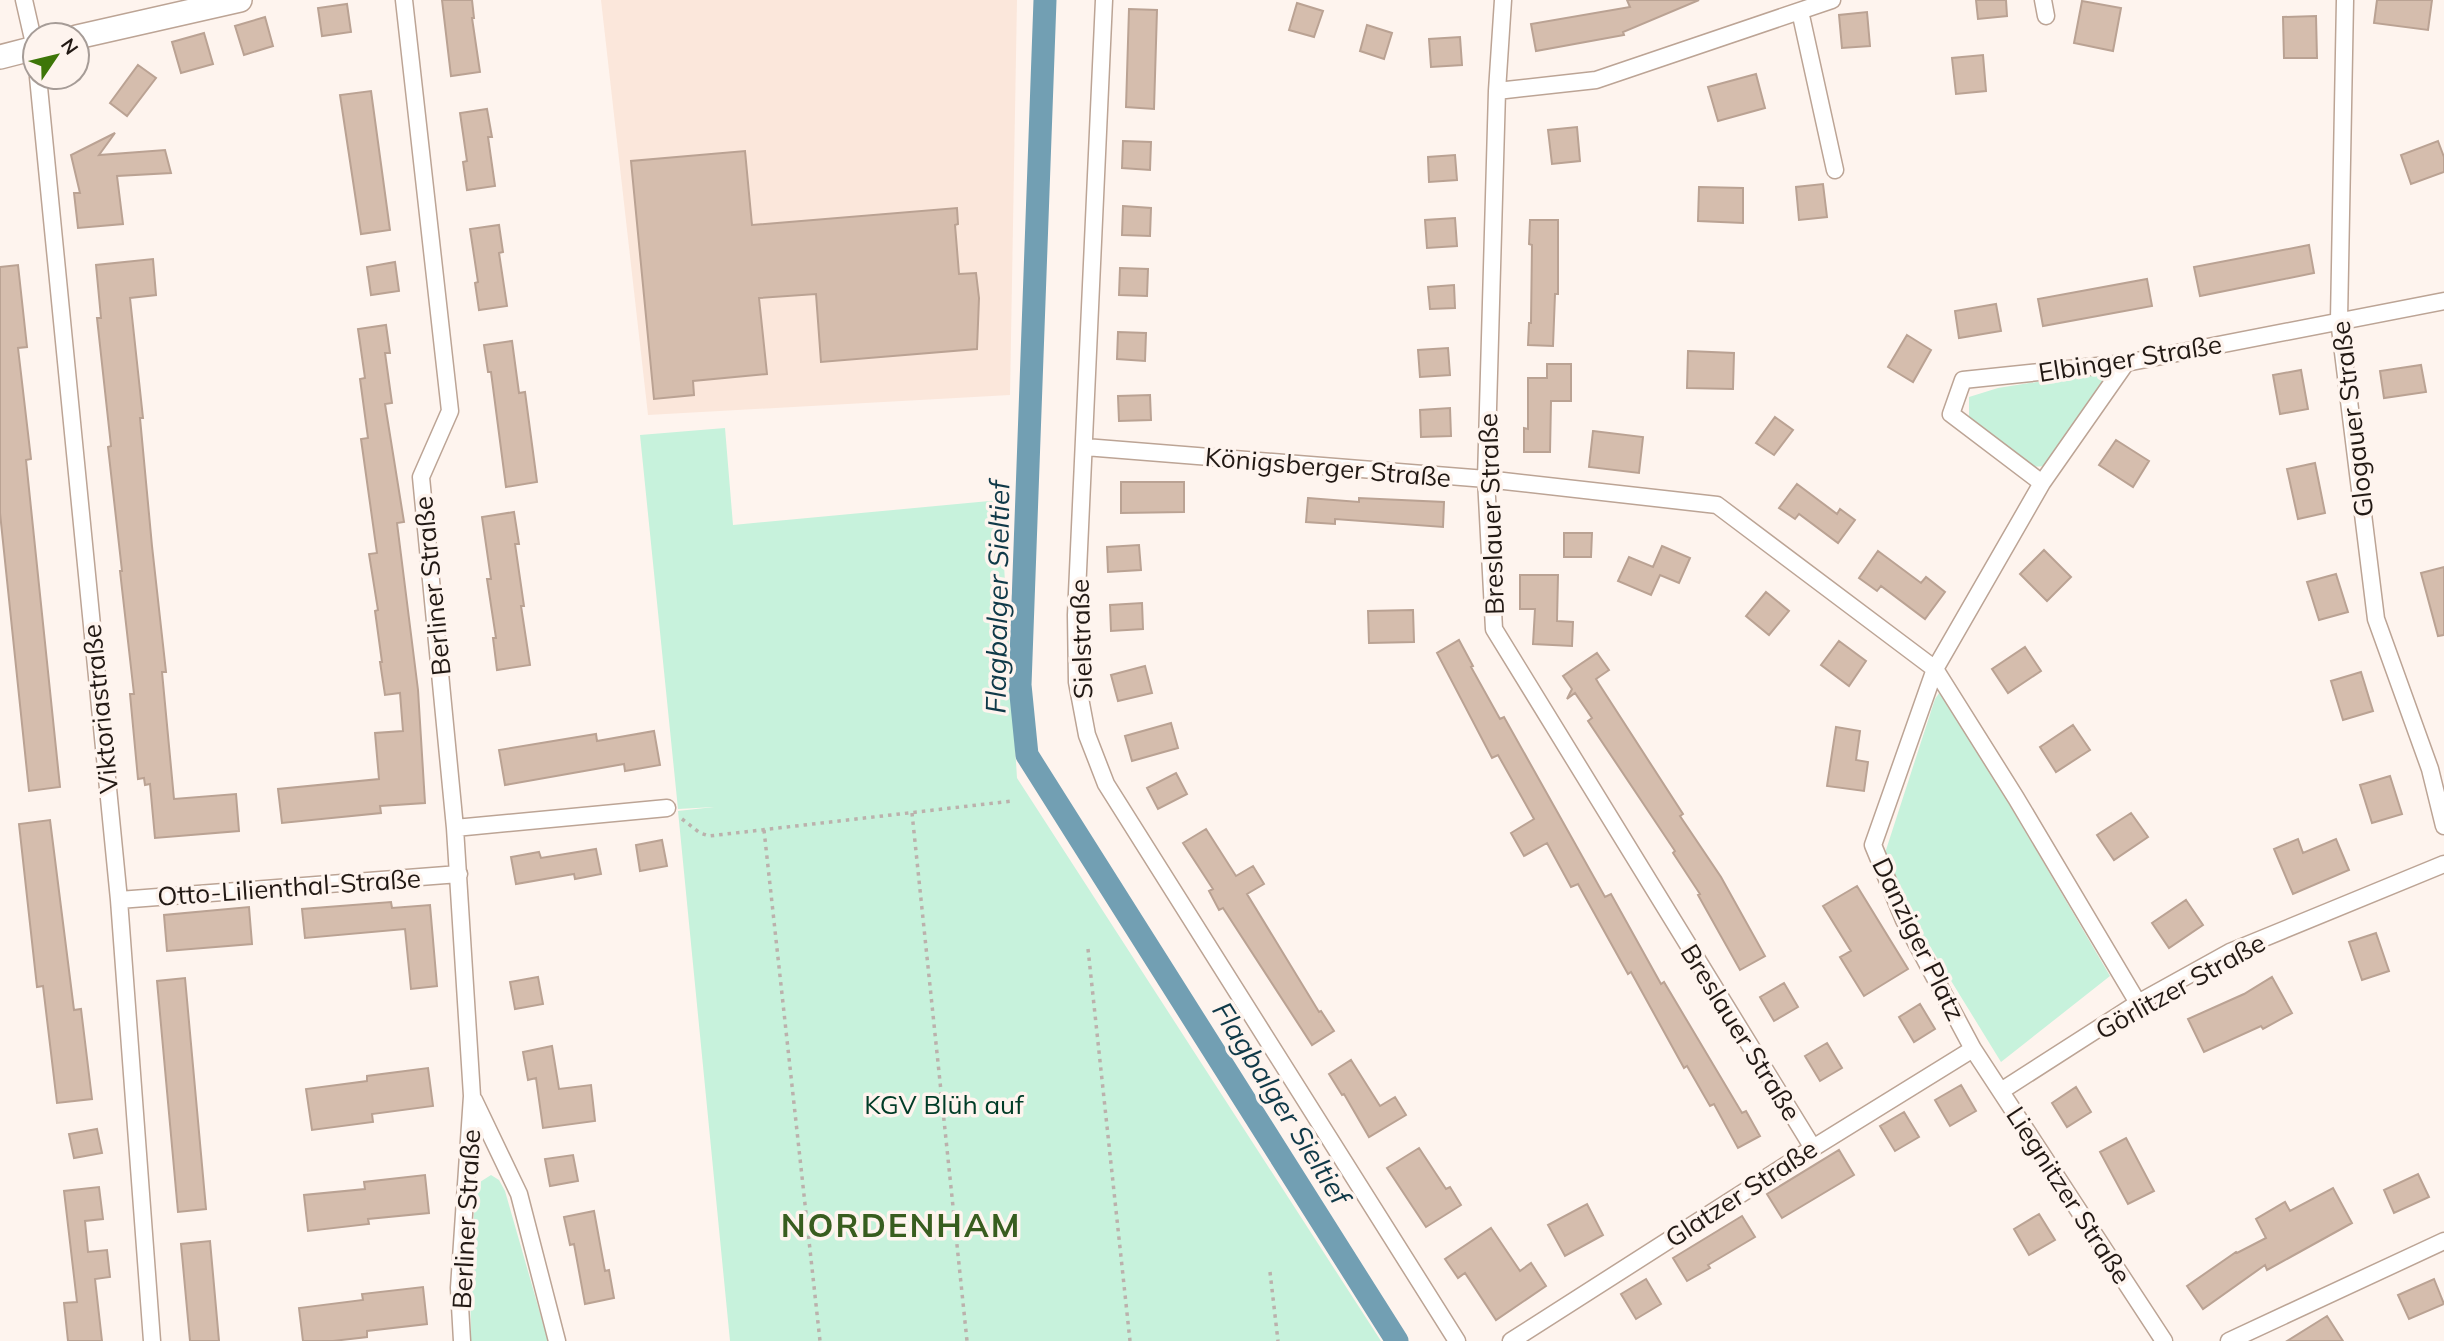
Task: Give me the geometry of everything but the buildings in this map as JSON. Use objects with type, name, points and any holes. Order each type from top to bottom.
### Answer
[{"type":"street","points":[[24,0],[29,21]]},
{"type":"street","points":[[91,34],[240,0]]},
{"type":"street","name":"Berliner Straße","points":[[404,0],[450,411],[421,477],[459,874],[472,1096],[460,1287],[462,1341]]},
{"type":"street","name":"Sielstraße","points":[[1104,0],[1076,615],[1077,682],[1087,735],[1106,783],[1457,1341]]},
{"type":"street","name":"Breslauer Straße","points":[[1503,0],[1497,92],[1486,479],[1494,629],[1812,1148]]},
{"type":"street","points":[[1497,92],[1596,80],[1832,0]]},
{"type":"street","name":"Glogauer Straße","points":[[2345,0],[2339,320],[2376,619],[2437,767],[2444,827]]},
{"type":"street","points":[[1800,11],[1835,170]]},
{"type":"street","points":[[0,57],[21,52]]},
{"type":"street","name":"Viktoriastraße","points":[[39,91],[119,900],[152,1341]]},
{"type":"street","name":"Elbinger Straße","points":[[2042,483],[1951,414],[1963,380],[2126,363],[2339,320],[2444,302]]},
{"type":"street","name":"Danziger Platz","points":[[1973,1049],[1904,920],[1873,845],[1935,669],[2042,483],[2126,363]]},
{"type":"street","name":"Königsberger Straße","points":[[1085,447],[1486,479],[1717,505],[1935,669]]},
{"type":"street","points":[[1935,669],[2016,798],[2138,1003]]},
{"type":"street","points":[[455,828],[667,808]]},
{"type":"street","name":"Görlitzer Straße","points":[[2001,1091],[2138,1003],[2230,952],[2444,864]]},
{"type":"street","name":"Otto-Lilienthal-Straße","points":[[119,900],[459,874]]},
{"type":"street","name":"Glatzer Straße","points":[[1511,1341],[1812,1148],[1973,1049]]},
{"type":"street","name":"Liegnitzer Straße","points":[[1973,1049],[2164,1341]]},
{"type":"street","name":"Berliner Straße","points":[[472,1096],[520,1194],[557,1341]]},
{"type":"street","points":[[2229,1341],[2444,1241]]},
{"type":"path","points":[[667,808],[673,809],[699,833],[709,836],[1012,801]]},
{"type":"path","points":[[912,813],[967,1341]]},
{"type":"path","points":[[764,830],[820,1341]]},
{"type":"path","points":[[1088,949],[1130,1341]]},
{"type":"path","points":[[1270,1272],[1278,1341]]},
{"type":"shaded area","points":[[601,0],[1017,0],[1010,395],[648,415]]},
{"type":"green space","points":[[2113,370],[2050,466],[2026,467],[1969,422],[1969,397],[1998,388]]},
{"type":"green space","name":"KGV Blüh auf","points":[[725,428],[733,525],[1000,500],[1017,778],[1381,1341],[730,1341],[678,811],[714,807],[678,809],[640,435]]},
{"type":"green space","points":[[1942,689],[2110,976],[2001,1062],[1891,883],[1885,853],[1935,699]]},
{"type":"green space","points":[[491,1175],[499,1180],[505,1191],[548,1341],[471,1341],[470,1273],[475,1199],[480,1182]]},
{"type":"waterway","name":"Flagbalger Sieltief","points":[[1045,0],[1020,685],[1027,755],[1397,1341]]},
{"type":"district","name":"NORDENHAM","points":[[901,1224]]}]
